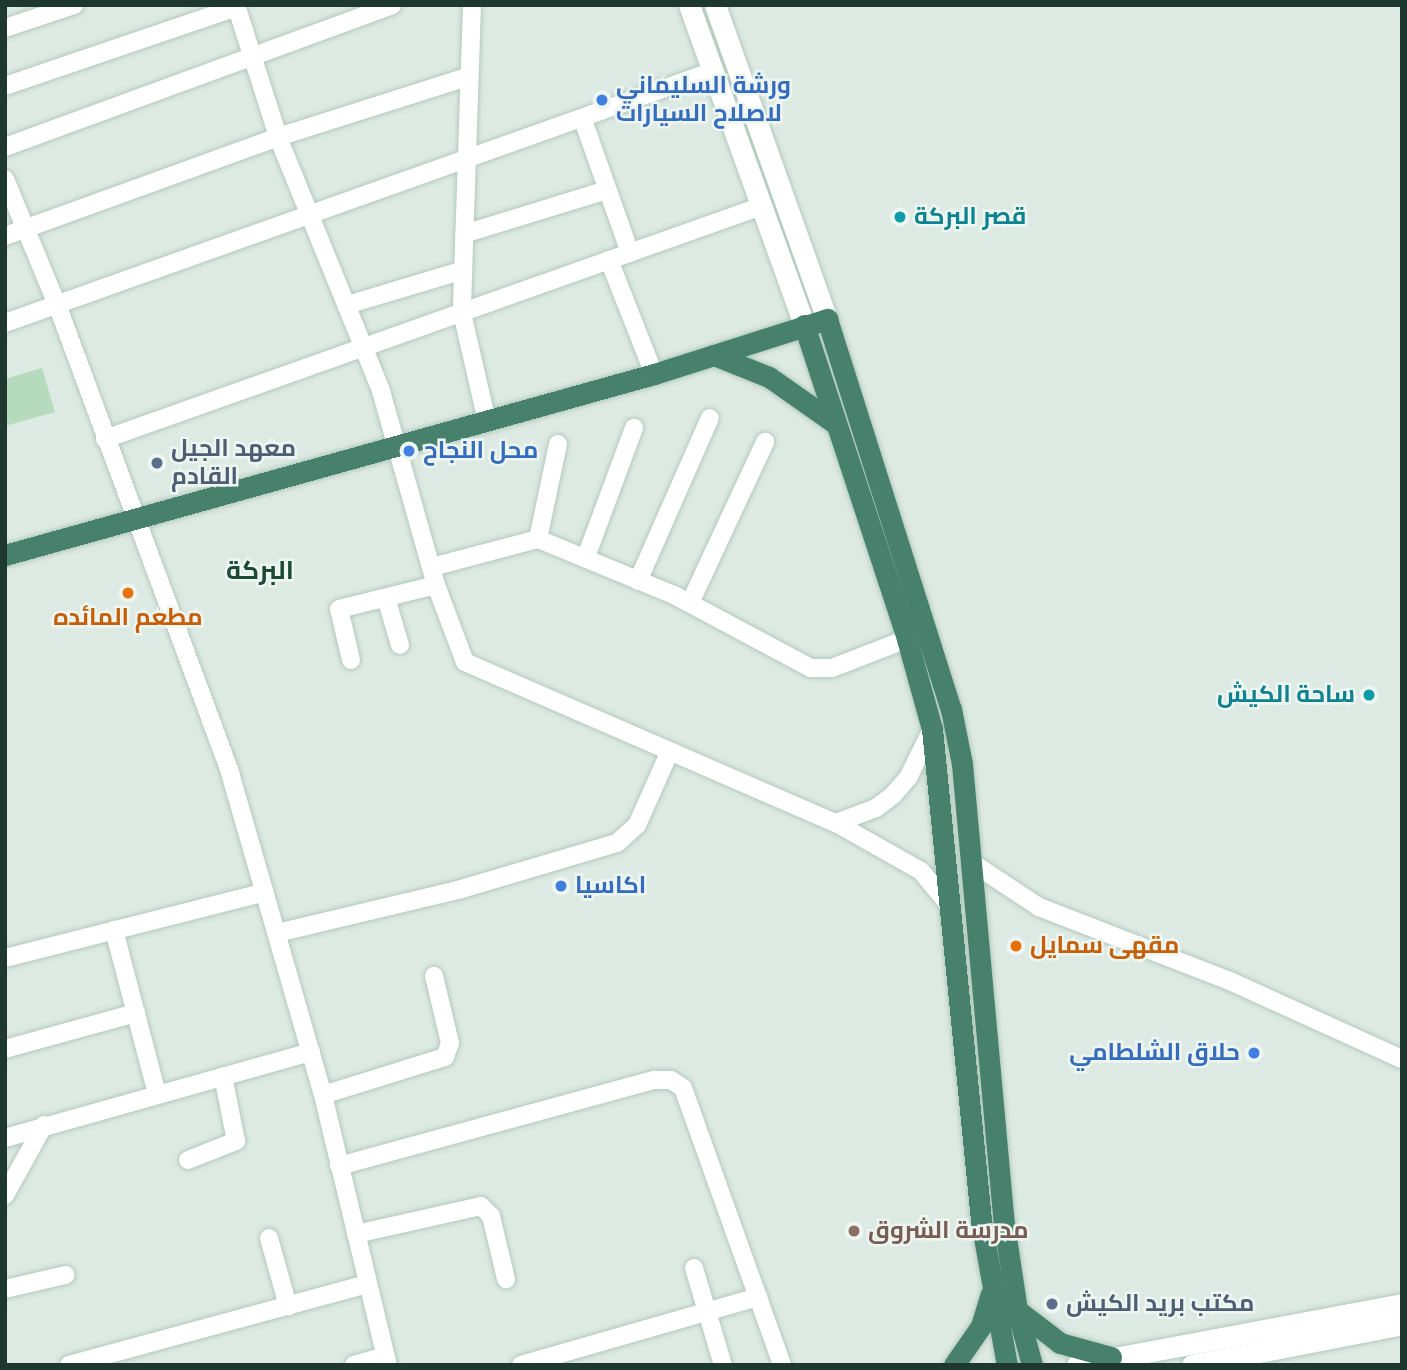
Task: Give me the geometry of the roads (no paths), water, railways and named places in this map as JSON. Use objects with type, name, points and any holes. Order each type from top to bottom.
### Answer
[{"type":"highway","points":[[5,555],[654,374],[827,319],[940,664],[962,764],[997,1164],[1017,1310],[1032,1365]]},
{"type":"highway","points":[[804,325],[907,639],[932,729],[992,1292],[1007,1365]]},
{"type":"highway","points":[[714,355],[769,377],[837,425]]},
{"type":"highway","points":[[954,1365],[981,1326],[992,1292]]},
{"type":"highway","points":[[1017,1310],[1060,1343],[1111,1357]]},
{"type":"main road","points":[[689,5],[804,325]]},
{"type":"main road","points":[[715,5],[827,319]]},
{"type":"main road","points":[[1077,1365],[1402,1304]]},
{"type":"main road","points":[[1192,1365],[1402,1325]]},
{"type":"street","points":[[5,28],[74,5]]},
{"type":"street","points":[[5,147],[392,5]]},
{"type":"street","points":[[471,5],[464,234],[460,271],[462,313],[487,421]]},
{"type":"street","points":[[5,86],[237,6],[278,137],[365,345],[400,446],[436,585],[460,655],[476,670],[836,823],[921,871],[949,905]]},
{"type":"street","points":[[5,323],[310,213],[583,120],[713,71]]},
{"type":"street","points":[[5,236],[278,137],[467,77]]},
{"type":"street","points":[[583,120],[630,253]]},
{"type":"street","points":[[5,179],[58,306],[230,773],[323,1095],[387,1360],[354,1365]]},
{"type":"street","points":[[464,234],[607,190]]},
{"type":"street","points":[[105,439],[762,206]]},
{"type":"street","points":[[609,260],[654,374]]},
{"type":"street","points":[[347,305],[460,271]]},
{"type":"street","points":[[638,581],[710,418]]},
{"type":"street","points":[[586,557],[634,428]]},
{"type":"street","points":[[690,603],[765,442]]},
{"type":"street","points":[[538,539],[558,444]]},
{"type":"street","points":[[432,567],[538,539],[690,603],[811,668],[832,667],[907,639]]},
{"type":"street","points":[[351,660],[339,609],[436,585]]},
{"type":"street","points":[[386,598],[400,645]]},
{"type":"street","points":[[836,823],[876,808],[893,796],[908,778],[932,729]]},
{"type":"street","points":[[277,933],[458,890],[617,843],[637,825],[669,752]]},
{"type":"street","points":[[971,862],[1039,907],[1232,982],[1402,1059]]},
{"type":"street","points":[[5,958],[265,892]]},
{"type":"street","points":[[114,930],[157,1094]]},
{"type":"street","points":[[323,1095],[446,1057],[450,1043],[434,976]]},
{"type":"street","points":[[5,1049],[136,1013]]},
{"type":"street","points":[[5,1138],[311,1052]]},
{"type":"street","points":[[188,1160],[236,1141],[223,1076]]},
{"type":"street","points":[[339,1166],[654,1080],[671,1080],[683,1088],[782,1365]]},
{"type":"street","points":[[5,1195],[10,1175],[44,1125]]},
{"type":"street","points":[[356,1234],[481,1206],[491,1216],[506,1279]]},
{"type":"street","points":[[269,1238],[288,1306]]},
{"type":"street","points":[[694,1268],[723,1365]]},
{"type":"street","points":[[5,1289],[65,1275]]},
{"type":"street","points":[[69,1365],[368,1284]]},
{"type":"street","points":[[521,1365],[758,1297]]},
{"type":"place","name":"ورشة السليماني لاصلاح السيارات","points":[[602,100]]},
{"type":"place","name":"قصر البركة","points":[[900,217]]},
{"type":"place","name":"محل النجاح","points":[[409,451]]},
{"type":"place","name":"معهد الجيل القادم","points":[[157,463]]},
{"type":"place","name":"مطعم المائده","points":[[128,593]]},
{"type":"place","name":"ساحة الكيش","points":[[1369,695]]},
{"type":"place","name":"اكاسيا","points":[[561,886]]},
{"type":"place","name":"مقهى سمايل","points":[[1016,946]]},
{"type":"place","name":"حلاق الشلطامي","points":[[1254,1053]]},
{"type":"place","name":"مدرسة الشروق","points":[[854,1231]]},
{"type":"place","name":"مكتب بريد الكيش","points":[[1052,1304]]},
{"type":"district","name":"البركة","points":[[260,571]]}]
